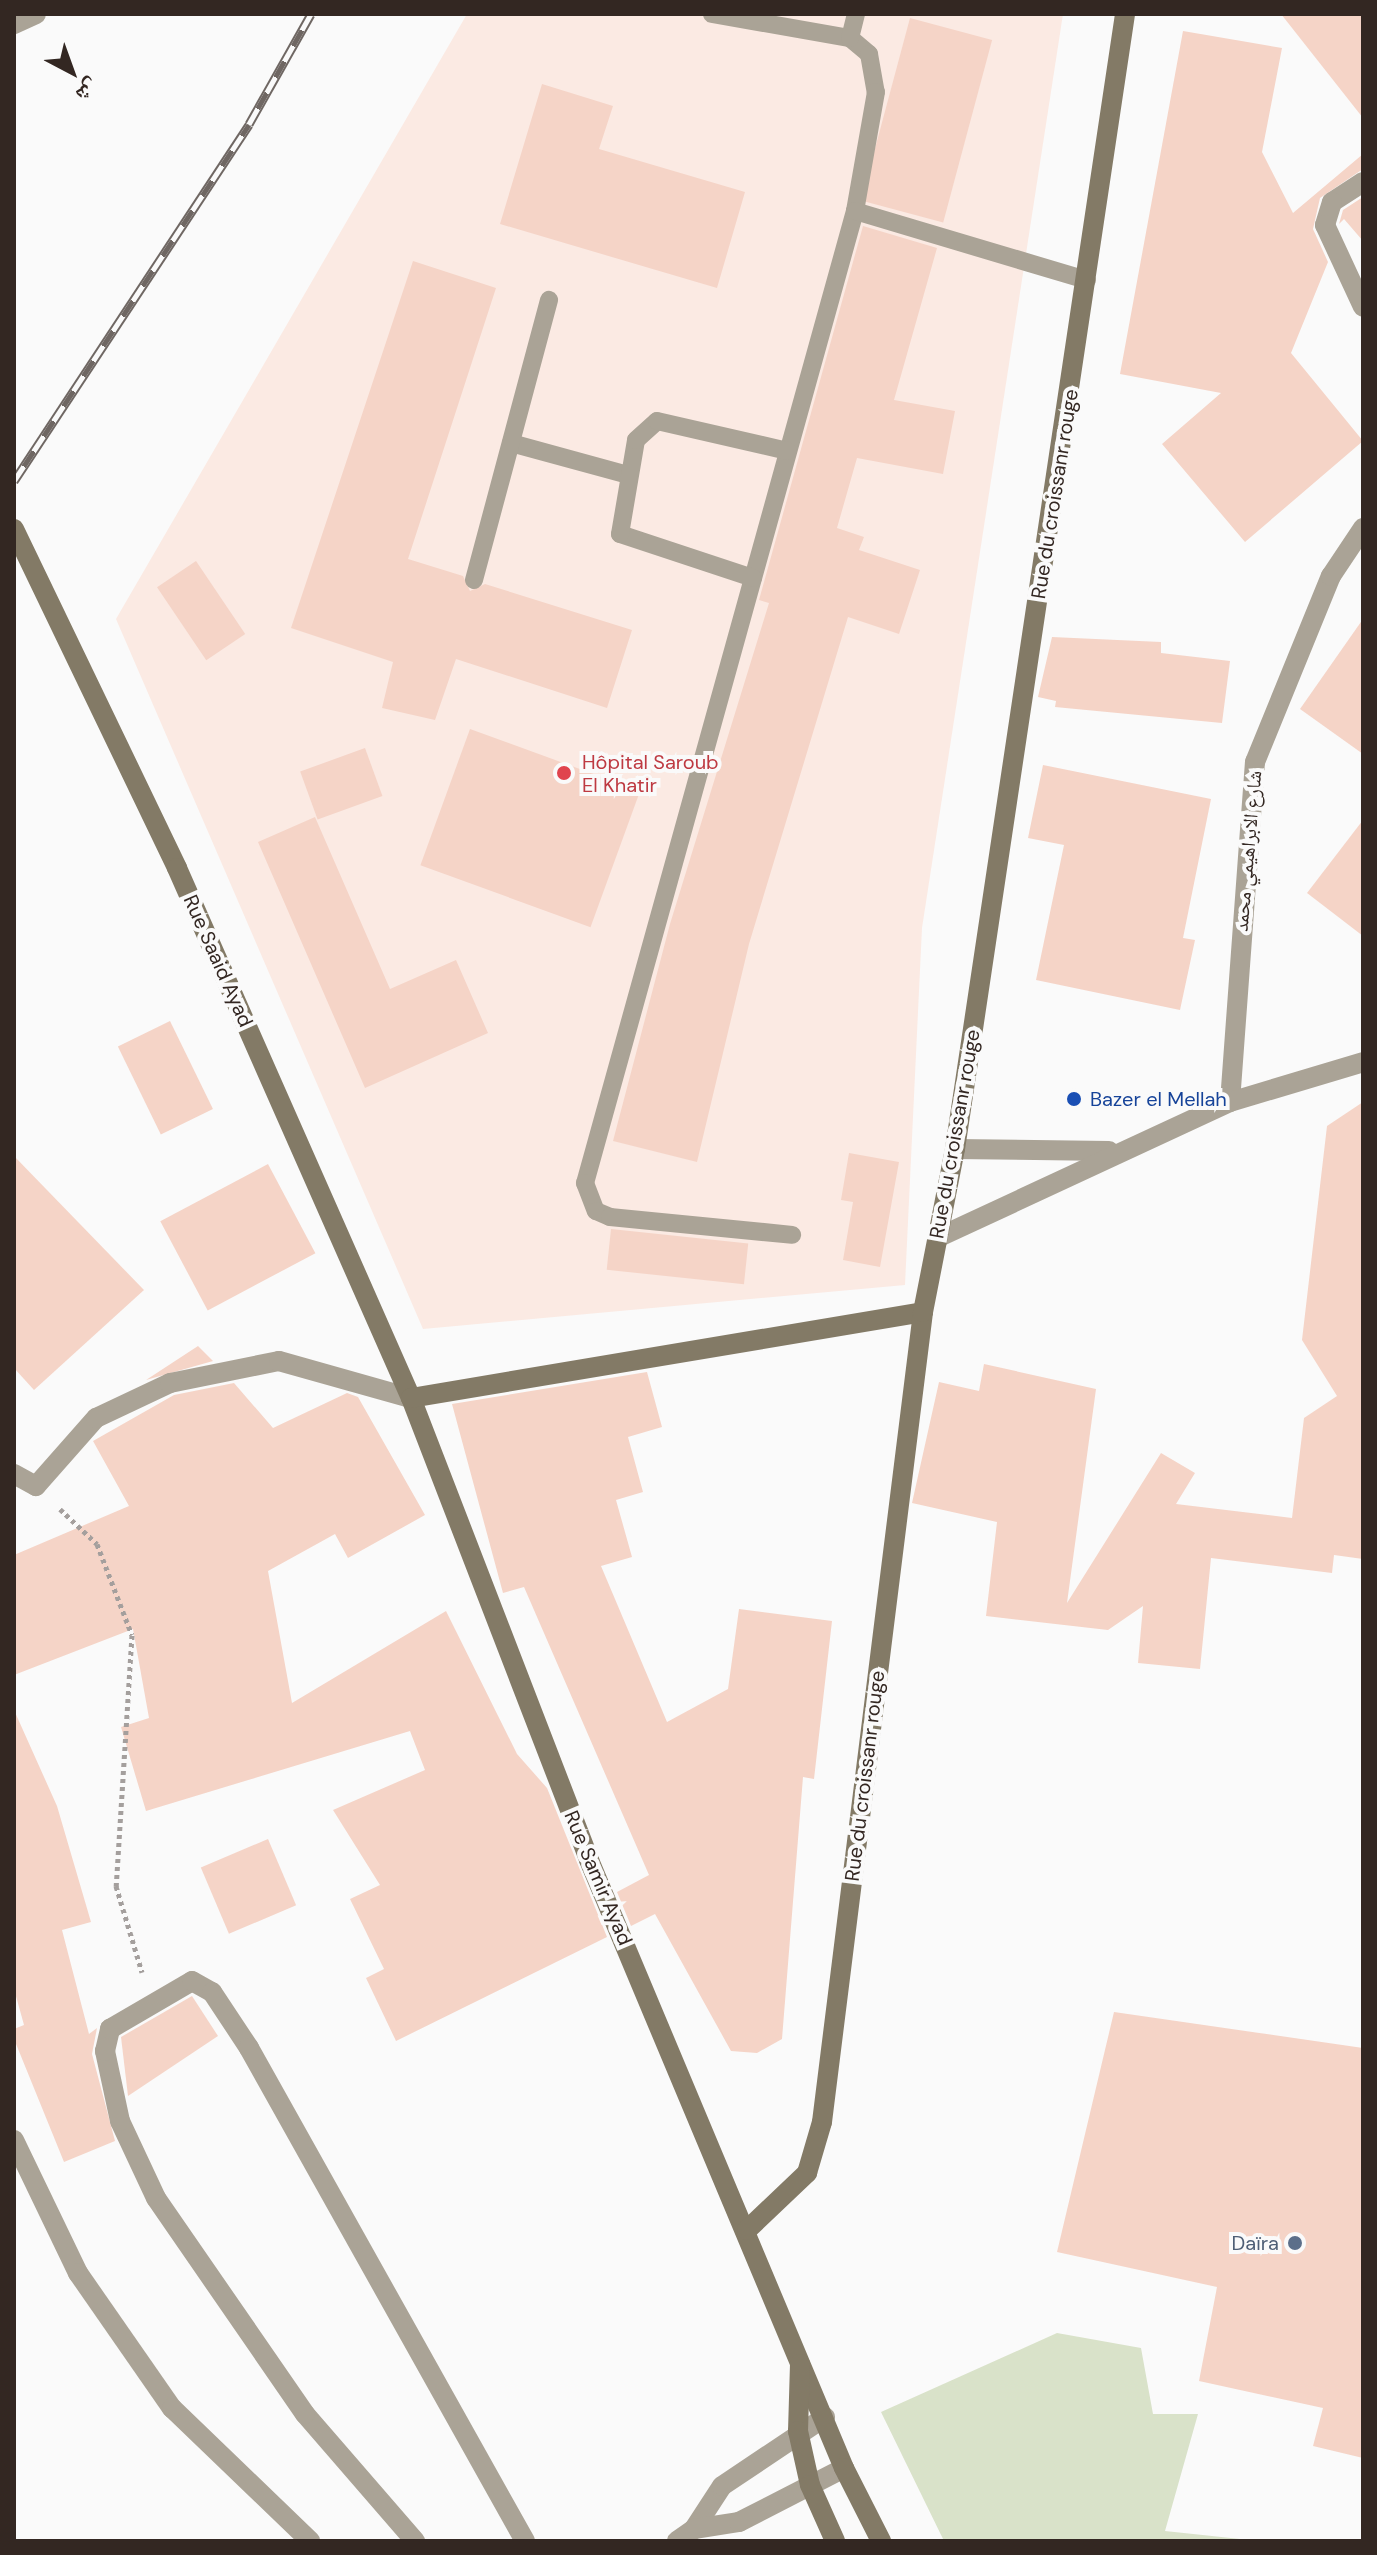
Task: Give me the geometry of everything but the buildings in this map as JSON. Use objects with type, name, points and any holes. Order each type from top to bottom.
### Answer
[{"type":"street","points":[[14,24],[36,14]]},
{"type":"street","name":"Rue du croissanr rouge","points":[[747,2230],[807,2173],[822,2122],[923,1312],[955,1149],[1125,14]]},
{"type":"street","points":[[1363,182],[1332,202],[1325,225],[1363,307]]},
{"type":"street","name":"شارع الابراهيمي محمد","points":[[1230,1102],[1255,762],[1331,576],[1363,528]]},
{"type":"street","name":"Rue Saaid Ayad","points":[[14,529],[177,868],[411,1398]]},
{"type":"street","points":[[937,1238],[1113,1151],[1230,1102],[1363,1062]]},
{"type":"street","points":[[955,1149],[1113,1151]]},
{"type":"street","points":[[14,1474],[36,1486],[96,1418],[170,1383],[279,1361],[411,1398],[923,1312]]},
{"type":"street","name":"Rue Samir Ayad","points":[[411,1398],[589,1860],[801,2352],[844,2468],[881,2541]]},
{"type":"street","points":[[415,2541],[305,2414],[156,2198],[120,2121],[105,2051],[110,2029],[151,2000],[192,1981],[212,1992],[525,2541]]},
{"type":"street","points":[[14,2140],[78,2273],[172,2408],[310,2541]]},
{"type":"street","name":"Rue Samir Ayad","points":[[801,2352],[798,2431],[810,2485],[835,2541]]},
{"type":"street","points":[[686,2535],[722,2486],[798,2431],[825,2417]]},
{"type":"street","points":[[686,2535],[739,2522],[844,2468]]},
{"type":"lane","points":[[712,14],[850,38],[869,54],[876,72],[855,211],[585,1183],[596,1211],[610,1217],[792,1235]]},
{"type":"lane","points":[[850,38],[856,14]]},
{"type":"lane","points":[[855,211],[1087,280]]},
{"type":"lane","points":[[474,580],[549,300]]},
{"type":"lane","points":[[753,578],[628,541],[616,523],[636,440],[657,421],[788,451]]},
{"type":"lane","points":[[511,443],[628,475]]},
{"type":"path","points":[[36,1486],[97,1544],[132,1635],[116,1886],[151,2000]]},
{"type":"shaded area","name":"Hôpital Saroub El Khatir","points":[[467,14],[1063,14],[922,928],[905,1285],[423,1329],[116,619]]},
{"type":"green space","points":[[1057,2333],[1141,2348],[1153,2414],[1198,2414],[1165,2531],[1259,2541],[944,2541],[881,2412]]},
{"type":"railway","points":[[14,481],[249,124],[311,14]]},
{"type":"place","name":"Hôpital Saroub El Khatir","points":[[564,773]]},
{"type":"place","name":"Bazer el Mellah","points":[[1074,1099]]},
{"type":"place","name":"Daïra","points":[[1295,2243]]}]
